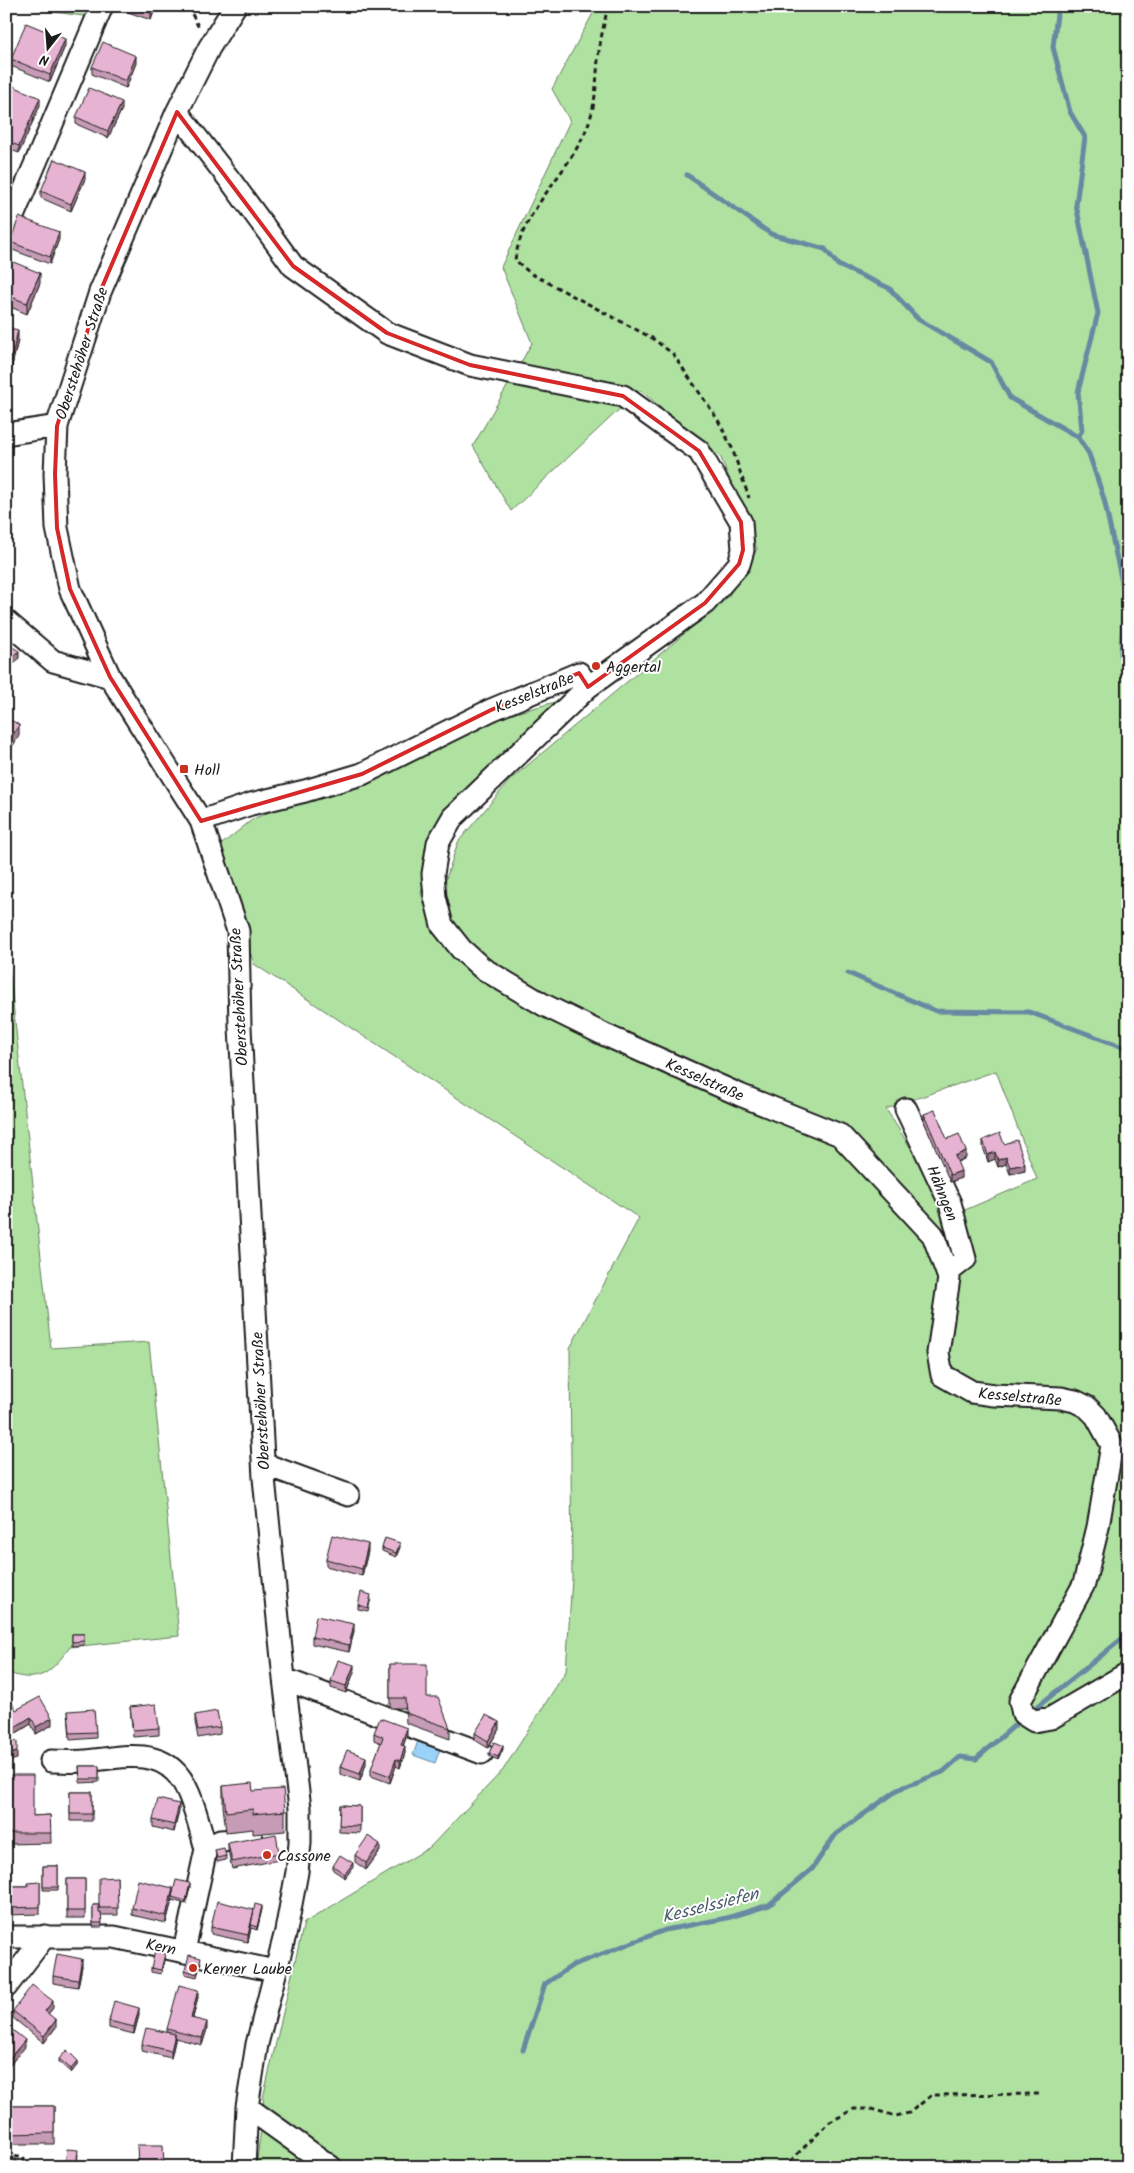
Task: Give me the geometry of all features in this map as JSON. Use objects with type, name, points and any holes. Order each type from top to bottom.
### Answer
[{"type":"street","points":[[6,233],[102,6]]},
{"type":"street","name":"Oberstehöher Straße","points":[[235,6],[209,48],[177,112],[100,292],[57,426],[55,474],[57,528],[70,589],[110,677],[202,821],[238,930],[240,1027],[264,1464],[284,1680],[300,1808],[298,1872],[257,2044],[247,2107],[244,2167]]},
{"type":"street","points":[[177,112],[293,266],[387,333],[470,365],[623,396],[699,451],[741,522],[743,550],[739,564],[706,604],[588,687]]},
{"type":"street","points":[[6,434],[57,426]]},
{"type":"street","points":[[6,621],[53,661],[110,677]]},
{"type":"street","name":"Kesselstraße","points":[[202,821],[250,804],[362,774],[491,710],[579,673],[588,687],[453,817],[438,844],[433,874],[435,897],[442,925],[461,949],[482,968],[544,1005],[731,1091],[840,1135],[933,1235],[949,1278],[947,1304],[938,1353],[942,1375],[972,1392],[994,1396],[1054,1397],[1087,1407],[1096,1416],[1112,1445],[1100,1519],[1084,1584],[1020,1701],[1023,1714],[1034,1721],[1051,1718],[1124,1679]]},
{"type":"street","name":"Hähngen","points":[[906,1109],[950,1203],[965,1259],[947,1273]]},
{"type":"street","points":[[264,1464],[348,1495]]},
{"type":"street","points":[[284,1680],[482,1753]]},
{"type":"street","points":[[51,1761],[85,1761],[133,1755],[158,1758],[175,1772],[189,1792],[206,1849],[184,1951]]},
{"type":"street","points":[[275,1797],[300,1808]]},
{"type":"street","points":[[206,1849],[220,1841],[252,1839]]},
{"type":"street","points":[[6,1987],[45,1936]]},
{"type":"street","name":"Kern","points":[[6,1937],[114,1937],[275,1971]]},
{"type":"street","points":[[247,2107],[331,2167]]},
{"type":"path","points":[[608,6],[598,57],[594,108],[585,132],[548,189],[517,243],[515,260],[530,273],[652,338],[673,354],[718,420],[735,455],[750,500]]},
{"type":"path","points":[[784,2167],[830,2122],[854,2109],[871,2109],[896,2116],[909,2113],[932,2095],[1041,2094]]},
{"type":"path","points":[[6,2155],[24,2158],[24,2167]]},
{"type":"highlighted area","points":[[177,112],[293,266],[387,333],[470,365],[623,396],[699,451],[741,522],[743,550],[739,564],[705,603],[588,687],[579,673],[491,710],[362,774],[201,821],[110,677],[70,589],[57,528],[55,474],[57,426],[100,292]]},
{"type":"green space","points":[[12,6],[94,6],[90,17]]},
{"type":"green space","points":[[597,6],[1128,6],[1128,2167],[256,2167],[264,2107],[263,2098],[304,1923],[430,1847],[503,1770],[566,1671],[572,1578],[570,1348],[639,1218],[254,964],[217,848],[253,819],[466,727],[569,698],[439,830],[421,893],[437,932],[466,966],[498,991],[553,1022],[673,1079],[684,1062],[545,994],[488,961],[466,940],[448,916],[444,885],[458,842],[510,780],[728,597],[757,549],[721,458],[640,390],[511,511],[473,446],[532,343],[501,267],[570,121],[552,89]],"holes":[[[996,1071],[1037,1179],[965,1210],[941,1196],[886,1109]]]},
{"type":"green space","points":[[6,964],[9,967],[51,1348],[149,1342],[179,1636],[70,1647],[50,1670],[36,1677],[18,1676],[6,1672]]},
{"type":"water","points":[[418,1741],[440,1749],[435,1763],[413,1755]]},
{"type":"building","points":[[132,6],[154,6],[151,13]]},
{"type":"building","points":[[26,23],[65,39],[50,75],[11,59]]},
{"type":"building","points":[[103,42],[136,56],[126,81],[92,67]]},
{"type":"building","points":[[13,86],[40,98],[19,146],[6,141],[6,101]]},
{"type":"building","points":[[89,88],[122,102],[108,131],[76,117]]},
{"type":"building","points":[[54,159],[85,172],[71,204],[41,191]]},
{"type":"building","points":[[19,217],[59,232],[50,257],[10,242]]},
{"type":"building","points":[[6,259],[40,273],[27,303],[6,295]]},
{"type":"building","points":[[6,327],[18,330],[11,360],[6,359]]},
{"type":"building","points":[[6,643],[19,651],[6,666]]},
{"type":"building","points":[[6,717],[19,725],[6,746]]},
{"type":"building","points":[[935,1110],[947,1139],[959,1134],[966,1151],[955,1156],[961,1171],[950,1175],[924,1114]]},
{"type":"building","points":[[1000,1133],[1004,1144],[1017,1140],[1025,1164],[1010,1167],[1006,1157],[998,1160],[995,1152],[988,1155],[983,1140]]},
{"type":"building","points":[[332,1535],[368,1544],[362,1569],[326,1559]]},
{"type":"building","points":[[385,1538],[400,1543],[396,1553],[382,1548]]},
{"type":"building","points":[[361,1592],[371,1595],[368,1608],[358,1605]]},
{"type":"building","points":[[316,1616],[354,1624],[349,1645],[312,1637]]},
{"type":"building","points":[[72,1634],[84,1634],[84,1641],[72,1642]]},
{"type":"building","points":[[338,1660],[354,1665],[346,1686],[331,1681]]},
{"type":"building","points":[[390,1664],[427,1664],[427,1697],[438,1697],[450,1728],[406,1713],[405,1698],[390,1698]]},
{"type":"building","points":[[40,1697],[52,1718],[36,1727],[31,1717],[10,1730],[6,1723],[6,1702],[10,1699],[16,1710]]},
{"type":"building","points":[[156,1704],[159,1728],[133,1730],[130,1707]]},
{"type":"building","points":[[94,1709],[96,1732],[70,1733],[68,1711]]},
{"type":"building","points":[[217,1711],[220,1727],[198,1730],[195,1715]]},
{"type":"building","points":[[486,1715],[499,1722],[488,1741],[475,1733]]},
{"type":"building","points":[[380,1718],[407,1728],[401,1745],[405,1746],[400,1761],[396,1759],[390,1776],[371,1769],[383,1737],[374,1733]]},
{"type":"building","points":[[6,1739],[17,1742],[17,1752],[6,1755]]},
{"type":"building","points":[[494,1742],[503,1746],[498,1757],[489,1753]]},
{"type":"building","points":[[347,1750],[366,1757],[360,1774],[340,1767]]},
{"type":"building","points":[[79,1766],[99,1766],[99,1779],[80,1779]]},
{"type":"building","points":[[7,1775],[33,1775],[33,1816],[50,1815],[51,1833],[8,1833]]},
{"type":"building","points":[[252,1783],[253,1791],[283,1789],[285,1811],[253,1814],[253,1809],[226,1812],[223,1786]]},
{"type":"building","points":[[70,1792],[92,1792],[92,1814],[70,1814]]},
{"type":"building","points":[[158,1799],[179,1804],[174,1825],[153,1820]]},
{"type":"building","points":[[340,1805],[360,1806],[360,1826],[339,1825]]},
{"type":"building","points":[[276,1834],[279,1853],[232,1862],[228,1843]]},
{"type":"building","points":[[368,1836],[380,1844],[366,1863],[355,1855]]},
{"type":"building","points":[[224,1848],[226,1856],[217,1858],[215,1850]]},
{"type":"building","points":[[340,1855],[353,1863],[345,1874],[333,1866]]},
{"type":"building","points":[[43,1866],[58,1866],[58,1887],[43,1887]]},
{"type":"building","points":[[117,1877],[118,1908],[99,1908],[99,1878]]},
{"type":"building","points":[[67,1879],[85,1879],[85,1911],[67,1911]]},
{"type":"building","points":[[138,1880],[173,1888],[166,1916],[132,1908]]},
{"type":"building","points":[[176,1880],[190,1883],[186,1901],[172,1897]]},
{"type":"building","points":[[40,1882],[40,1907],[7,1908],[7,1886],[28,1886],[28,1883]]},
{"type":"building","points":[[217,1901],[254,1910],[248,1935],[211,1927]]},
{"type":"building","points":[[255,1904],[262,1906],[257,1927],[251,1925]]},
{"type":"building","points":[[93,1905],[99,1905],[102,1923],[93,1923]]},
{"type":"building","points":[[155,1951],[165,1954],[161,1970],[151,1968]]},
{"type":"building","points":[[57,1954],[82,1959],[78,1980],[53,1976]]},
{"type":"building","name":"Kerner Laube","points":[[189,1955],[201,1958],[197,1974],[185,1970]]},
{"type":"building","points":[[32,1985],[53,2001],[45,2011],[56,2020],[44,2036],[13,2011]]},
{"type":"building","points":[[179,1985],[198,1990],[191,2018],[207,2022],[202,2038],[167,2029]]},
{"type":"building","points":[[114,2001],[139,2008],[134,2027],[109,2021]]},
{"type":"building","points":[[6,2025],[25,2040],[8,2060],[6,2059]]},
{"type":"building","points":[[146,2028],[175,2034],[171,2051],[142,2044]]},
{"type":"building","points":[[67,2050],[78,2061],[71,2069],[59,2059]]},
{"type":"building","points":[[6,2106],[54,2106],[54,2133],[6,2134]]},
{"type":"building","points":[[137,2145],[163,2145],[164,2167],[138,2167]]},
{"type":"building","points":[[67,2149],[78,2150],[76,2165],[65,2164]]},
{"type":"building","points":[[6,2157],[16,2157],[16,2167],[6,2167]]},
{"type":"waterway","points":[[1058,6],[1053,47],[1070,112],[1085,137],[1076,205],[1098,313],[1078,392],[1082,430],[1078,437]]},
{"type":"waterway","points":[[687,175],[771,234],[825,249],[838,265],[889,288],[918,319],[991,362],[1010,398],[1078,437],[1089,454],[1104,499],[1124,592],[1121,655],[1128,670]]},
{"type":"waterway","points":[[848,973],[936,1011],[1029,1012],[1128,1049]]},
{"type":"waterway","name":"Kesselssiefen","points":[[1037,1707],[1128,1634]]},
{"type":"waterway","name":"Kesselssiefen","points":[[523,2050],[545,1984],[573,1965],[665,1930],[727,1918],[769,1905],[812,1869],[836,1834],[899,1789],[943,1772],[960,1757],[976,1759],[1015,1725]]},
{"type":"place","name":"Aggertal","points":[[596,666]]},
{"type":"place","name":"Holl","points":[[184,769]]},
{"type":"place","name":"Cassone","points":[[267,1855]]},
{"type":"place","name":"Kerner Laube","points":[[193,1968]]}]
